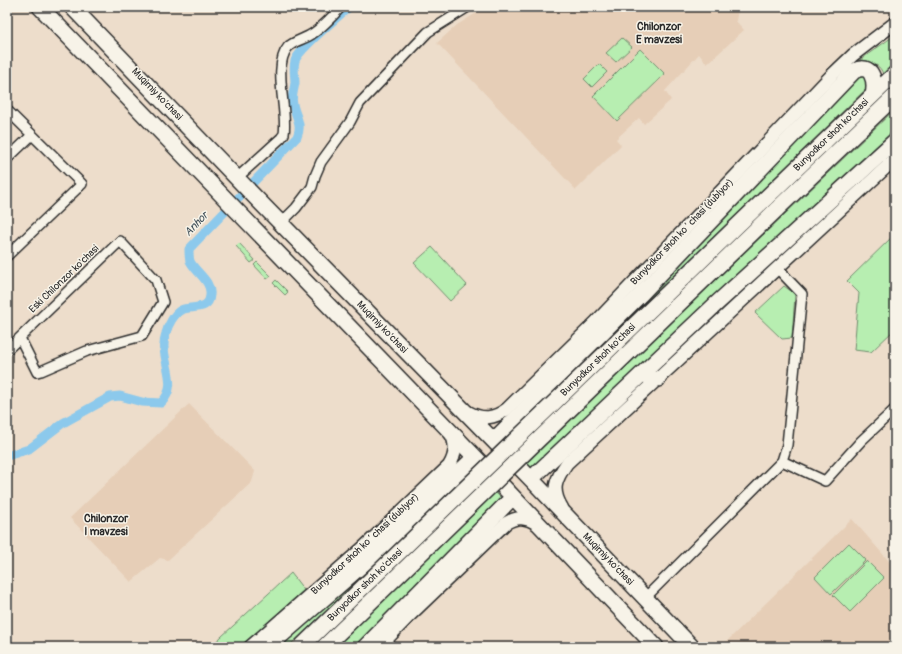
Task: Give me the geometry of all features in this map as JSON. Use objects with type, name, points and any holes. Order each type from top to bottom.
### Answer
[{"type":"main road","points":[[40,7],[475,457],[656,647]]},
{"type":"main road","name":"Muqimiy ko'chasi","points":[[72,7],[257,199],[494,440],[692,647]]},
{"type":"main road","points":[[68,36],[68,28],[71,23],[78,20],[85,20]]},
{"type":"main road","points":[[494,440],[640,295],[852,73],[861,69],[871,73],[875,81],[874,95]]},
{"type":"main road","name":"Bunyodkor shoh ko'chasi","points":[[302,647],[895,74]]},
{"type":"main road","name":"Bunyodkor shoh ko'chasi","points":[[324,647],[776,210],[892,102]]},
{"type":"main road","points":[[531,479],[653,374],[722,299],[895,141]]},
{"type":"main road","points":[[268,647],[345,572],[369,559],[475,457]]},
{"type":"main road","points":[[365,647],[513,497]]},
{"type":"main road","points":[[645,636],[646,628],[650,623],[657,619],[665,618]]},
{"type":"street","points":[[239,180],[282,138],[284,134],[281,83],[282,58],[289,46],[318,30],[341,7]]},
{"type":"street","points":[[281,223],[296,208],[312,187],[321,162],[350,122],[360,103],[428,32],[468,7]]},
{"type":"street","name":"Bunyodkor shoh koʻchasi (dublyor)","points":[[461,407],[473,415],[485,418],[497,416],[507,409],[598,321],[832,75],[895,22]]},
{"type":"street","points":[[7,110],[82,184],[7,256]]},
{"type":"street","points":[[7,160],[32,135]]},
{"type":"street","points":[[568,518],[558,502],[556,493],[556,482],[567,463],[653,374],[778,268],[895,159]]},
{"type":"street","name":"Eski Chilonzor ko'chasi","points":[[7,350],[120,241],[156,280],[163,302],[142,336],[87,351],[37,372],[20,338]]},
{"type":"street","points":[[645,598],[782,461],[787,445],[802,294],[778,268]]},
{"type":"street","points":[[782,461],[825,481],[861,441],[895,409]]},
{"type":"street","name":"Bunyodkor shoh koʻchasi (dublyor)","points":[[250,647],[345,572],[363,548],[449,466],[454,456],[455,449],[453,438],[448,430]]},
{"type":"street","points":[[379,647],[409,616],[506,523],[515,518],[521,518],[530,520],[543,529]]},
{"type":"shaded area","points":[[491,7],[736,7],[738,10],[736,21],[744,30],[707,64],[699,54],[665,91],[671,100],[644,124],[639,118],[616,139],[621,145],[576,190],[437,43],[457,25],[475,14]]},
{"type":"shaded area","points":[[189,404],[255,471],[252,482],[168,560],[160,558],[131,582],[70,518]]},
{"type":"shaded area","points":[[852,519],[895,568],[895,641],[889,647],[721,647]]},
{"type":"green space","points":[[895,35],[895,63],[883,74],[876,65],[857,62]]},
{"type":"green space","points":[[622,38],[632,47],[616,62],[606,53]]},
{"type":"green space","points":[[640,49],[665,74],[617,121],[593,96]]},
{"type":"green space","points":[[599,64],[607,72],[592,87],[584,79]]},
{"type":"green space","points":[[864,75],[869,86],[503,441],[855,77]]},
{"type":"green space","points":[[894,110],[895,133],[537,467],[527,467],[524,463]]},
{"type":"green space","points":[[895,234],[895,329],[871,352],[854,350],[859,293],[847,281]]},
{"type":"green space","points":[[239,243],[255,260],[251,263],[236,246]]},
{"type":"green space","points":[[432,247],[467,285],[450,301],[414,263]]},
{"type":"green space","points":[[257,262],[271,276],[267,279],[254,265]]},
{"type":"green space","points":[[276,280],[288,292],[285,295],[273,283]]},
{"type":"green space","points":[[784,286],[795,294],[792,338],[782,339],[755,313]]},
{"type":"green space","points":[[473,471],[288,647],[276,647],[467,473]]},
{"type":"green space","points":[[495,492],[503,500],[354,647],[336,647]]},
{"type":"green space","points":[[849,543],[866,560],[831,594],[815,577]]},
{"type":"green space","points":[[867,561],[884,578],[850,612],[833,595]]},
{"type":"green space","points":[[291,573],[304,590],[240,647],[210,647]]},
{"type":"waterway","name":"Anhor","points":[[7,456],[29,449],[63,423],[110,397],[120,396],[142,402],[161,403],[167,395],[169,387],[164,352],[164,342],[168,327],[178,312],[185,309],[203,306],[209,300],[210,295],[210,290],[206,281],[190,261],[189,249],[297,137],[299,132],[299,124],[292,102],[295,83],[295,61],[303,49],[349,7]]},
{"type":"district","name":"Chilonzor E mavzesi","points":[[659,32]]},
{"type":"district","name":"Chilonzor I mavzesi","points":[[106,524]]}]
